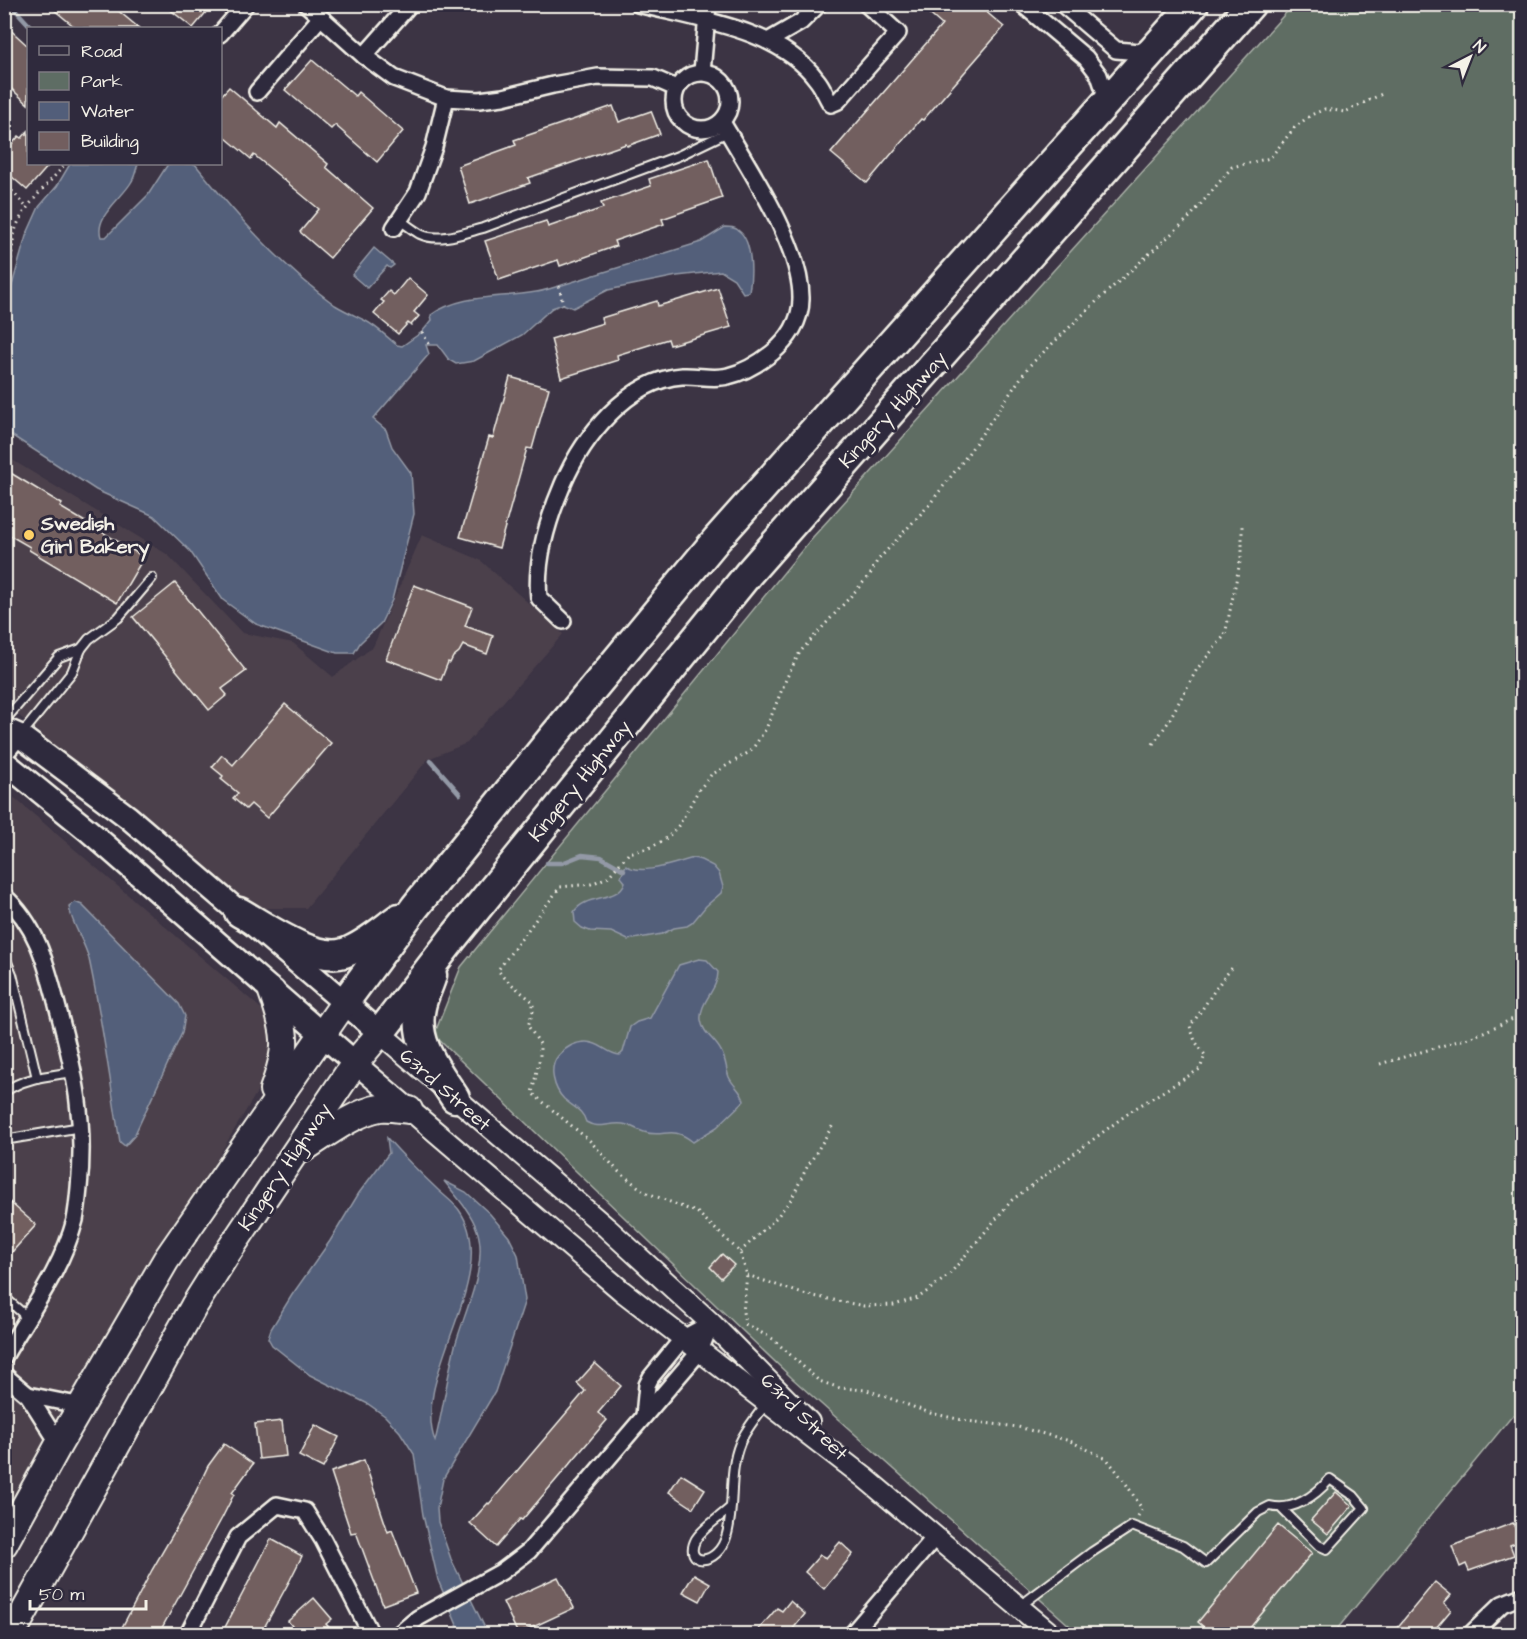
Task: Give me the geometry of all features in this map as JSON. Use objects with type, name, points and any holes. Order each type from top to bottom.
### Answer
[{"type":"highway","points":[[4,1544],[166,1260],[321,1034],[415,907],[591,689],[717,539],[1194,4]]},
{"type":"highway","name":"Kingery Highway","points":[[12,1635],[194,1306],[355,1063],[749,573],[1251,4]]},
{"type":"highway","points":[[238,912],[308,949],[329,954],[344,953],[357,946],[415,907]]},
{"type":"highway","points":[[439,956],[421,1008],[419,1032],[429,1058],[455,1098]]},
{"type":"highway","points":[[262,1121],[283,1064],[286,1046],[282,1019],[272,992]]},
{"type":"highway","points":[[293,1156],[330,1132],[370,1111],[379,1108],[409,1110]]},
{"type":"main road","name":"63rd Street","points":[[10,729],[128,817],[380,1033]]},
{"type":"main road","name":"63rd Street","points":[[4,762],[89,831],[355,1063]]},
{"type":"street","points":[[222,32],[246,4]]},
{"type":"street","points":[[306,4],[364,56],[394,78],[446,98],[479,100],[503,97],[598,77],[653,78],[676,88]]},
{"type":"street","points":[[364,56],[410,4]]},
{"type":"street","points":[[702,72],[708,4]]},
{"type":"street","points":[[768,41],[801,22],[819,4]]},
{"type":"street","points":[[644,5],[768,41],[802,64],[818,81],[831,104],[838,101],[898,33],[866,4]]},
{"type":"street","points":[[1022,4],[1086,58],[1100,75],[1108,102]]},
{"type":"street","points":[[1062,4],[1116,50],[1140,52],[1164,38]]},
{"type":"street","points":[[257,92],[320,18]]},
{"type":"street","points":[[563,621],[539,598],[537,584],[543,541],[558,495],[573,460],[596,429],[620,404],[650,384],[681,376],[726,377],[752,367],[777,349],[794,329],[801,300],[797,271],[781,226],[725,127],[731,102],[729,91],[713,75],[702,72],[691,75],[676,88],[674,102],[676,112],[682,122],[691,128],[702,130],[725,127]]},
{"type":"street","points":[[397,224],[418,192],[434,147],[446,98]]},
{"type":"street","points":[[4,756],[10,729]]},
{"type":"street","points":[[4,896],[32,928],[44,956],[75,1072],[82,1161],[75,1220],[60,1261],[4,1357]]},
{"type":"street","name":"63rd Street","points":[[380,1033],[607,1228],[711,1323],[864,1477]]},
{"type":"street","name":"63rd Street","points":[[355,1063],[622,1291],[864,1477],[1051,1635]]},
{"type":"street","points":[[644,1416],[647,1385],[651,1377],[683,1338],[711,1323]]},
{"type":"street","points":[[399,1635],[418,1618],[501,1572],[529,1551],[700,1351],[711,1323]]},
{"type":"street","points":[[4,1376],[28,1395],[59,1444]]},
{"type":"street","points":[[28,1395],[82,1406]]},
{"type":"street","points":[[188,1635],[238,1537],[277,1505],[305,1511],[323,1540],[371,1635]]},
{"type":"street","points":[[852,1635],[936,1536]]},
{"type":"street","points":[[1471,1635],[1502,1604],[1522,1596]]},
{"type":"lane","points":[[397,224],[429,237],[460,234],[678,156],[725,127]]},
{"type":"lane","points":[[10,729],[72,672],[81,649],[89,639],[118,618],[152,578]]},
{"type":"lane","points":[[10,729],[59,657],[81,649]]},
{"type":"lane","points":[[4,955],[12,974],[37,1078]]},
{"type":"lane","points":[[4,1092],[15,1085],[37,1078],[75,1072]]},
{"type":"lane","points":[[4,1143],[10,1139],[81,1127]]},
{"type":"lane","points":[[4,1297],[27,1317]]},
{"type":"lane","points":[[730,1508],[696,1540],[693,1550],[700,1560],[706,1561],[721,1549],[727,1537],[730,1523],[733,1474],[740,1443],[767,1403]]},
{"type":"lane","points":[[1019,1607],[1092,1552],[1132,1526],[1183,1546],[1206,1563],[1258,1512],[1270,1506],[1282,1509],[1318,1545],[1327,1550],[1364,1508],[1354,1496],[1330,1479],[1315,1495],[1282,1509]]},
{"type":"path","points":[[1132,1526],[1142,1509],[1107,1459],[1070,1441],[1018,1427],[967,1421],[930,1413],[867,1390],[840,1388],[819,1381],[773,1339],[745,1324],[743,1312],[747,1275],[740,1252],[698,1213],[645,1192],[628,1179],[590,1141],[532,1093],[540,1044],[528,1026],[533,1011],[532,1002],[498,970],[560,887],[591,884],[608,877],[623,857],[629,853],[652,847],[667,838],[679,825],[698,791],[711,775],[751,751],[766,729],[800,652],[870,575],[877,561],[936,496],[963,462],[1029,366],[1190,217],[1232,167],[1270,158],[1294,127],[1311,115],[1325,109],[1345,112],[1383,93]]},
{"type":"path","points":[[4,288],[9,279],[10,255],[16,230],[27,208],[64,165]]},
{"type":"path","points":[[4,182],[27,208]]},
{"type":"path","points":[[559,286],[563,304]]},
{"type":"path","points":[[422,332],[429,344]]},
{"type":"path","points":[[1153,744],[1167,724],[1197,669],[1225,635],[1242,552],[1242,522]]},
{"type":"path","points":[[747,1275],[803,1294],[864,1306],[894,1305],[918,1298],[948,1276],[1012,1200],[1134,1108],[1200,1069],[1205,1055],[1190,1026],[1220,981],[1235,964]]},
{"type":"path","points":[[1380,1064],[1472,1037],[1522,1015]]},
{"type":"path","points":[[740,1252],[777,1217],[792,1198],[806,1169],[833,1125]]},
{"type":"shaded area","points":[[4,455],[168,555],[242,633],[293,643],[333,677],[373,647],[422,535],[480,560],[563,634],[467,743],[428,759],[306,908],[254,908],[191,859],[5,704]]},
{"type":"shaded area","points":[[5,790],[265,1012],[275,1032],[275,1056],[260,1087],[5,1512]]},
{"type":"green space","points":[[1293,5],[1522,5],[1522,1423],[1513,1415],[1333,1634],[1079,1634],[793,1379],[434,1035],[461,967],[812,538]]},
{"type":"water","points":[[69,165],[138,165],[132,181],[105,215],[100,229],[101,237],[106,237],[148,195],[167,165],[196,165],[243,221],[296,274],[335,305],[368,322],[397,345],[402,346],[422,332],[432,320],[431,315],[456,303],[545,290],[701,242],[725,227],[737,230],[744,236],[747,243],[751,269],[749,292],[743,293],[734,279],[721,271],[677,276],[608,290],[573,308],[563,304],[552,308],[522,335],[474,361],[456,364],[449,360],[438,345],[426,345],[429,354],[373,419],[386,430],[392,447],[411,473],[414,514],[392,600],[381,623],[360,643],[354,653],[337,653],[256,624],[223,600],[190,551],[154,516],[96,490],[5,431],[5,310],[26,236],[39,207],[57,186]]},
{"type":"water","points":[[374,248],[394,265],[390,268],[387,266],[367,288],[352,275]]},
{"type":"water","points":[[694,858],[713,866],[719,873],[723,887],[721,893],[687,926],[674,928],[662,934],[628,940],[611,932],[590,931],[575,922],[574,912],[579,906],[609,896],[621,889],[625,882],[621,877],[626,865],[640,870]]},
{"type":"water","points":[[75,902],[82,905],[179,1004],[185,1016],[182,1033],[134,1136],[125,1146],[120,1142],[89,959],[69,907]]},
{"type":"water","points":[[699,959],[707,960],[718,972],[715,985],[703,1007],[702,1025],[721,1051],[729,1077],[744,1101],[717,1127],[693,1142],[679,1134],[651,1134],[629,1125],[600,1126],[586,1122],[580,1112],[557,1090],[553,1066],[558,1056],[570,1046],[586,1042],[620,1055],[623,1052],[630,1027],[650,1018],[679,965]]},
{"type":"water","points":[[387,1138],[457,1207],[470,1236],[471,1264],[465,1294],[435,1386],[431,1415],[435,1441],[455,1346],[474,1288],[480,1258],[480,1243],[474,1223],[463,1204],[444,1181],[466,1192],[490,1214],[509,1237],[518,1255],[525,1300],[495,1392],[443,1479],[437,1508],[438,1522],[451,1559],[488,1634],[464,1634],[457,1625],[438,1580],[423,1515],[414,1454],[400,1432],[385,1416],[368,1404],[310,1375],[272,1345],[268,1338],[292,1295],[330,1241],[359,1193],[389,1153]]},
{"type":"building","points":[[47,4],[110,4],[138,27],[75,27]]},
{"type":"building","points":[[163,4],[213,4],[192,27]]},
{"type":"building","points":[[918,4],[977,4],[1004,27],[867,183],[831,153],[942,25]]},
{"type":"building","points":[[4,24],[27,45],[27,103],[4,82]]},
{"type":"building","points":[[312,60],[355,96],[358,92],[403,131],[377,162],[335,125],[331,129],[285,90]]},
{"type":"building","points":[[229,87],[277,128],[280,123],[328,164],[326,167],[373,208],[330,258],[300,232],[319,209],[254,155],[251,159],[222,135],[222,95]]},
{"type":"building","points":[[613,106],[619,122],[651,111],[660,134],[528,178],[530,183],[470,204],[458,166],[516,145],[514,140]]},
{"type":"building","points":[[27,132],[27,165],[49,165],[27,190],[4,170],[4,153],[19,136],[22,138]]},
{"type":"building","points":[[709,159],[722,198],[662,219],[664,224],[614,241],[616,246],[560,266],[558,260],[499,280],[485,241],[546,221],[548,227],[603,208],[601,203],[651,186],[649,179]]},
{"type":"building","points":[[408,278],[428,295],[414,312],[419,316],[411,325],[408,323],[398,334],[374,314],[384,302],[381,300],[389,291],[394,295]]},
{"type":"building","points":[[718,288],[731,327],[670,345],[668,339],[617,355],[618,360],[561,378],[551,339],[603,323],[601,318],[657,301],[658,306]]},
{"type":"building","points":[[510,377],[549,388],[532,449],[527,448],[499,548],[460,537],[489,437],[493,438]]},
{"type":"building","points":[[4,469],[62,504],[60,507],[144,557],[117,603],[29,550],[30,547],[4,532]]},
{"type":"building","points":[[175,583],[246,671],[222,689],[227,695],[209,710],[133,617]]},
{"type":"building","points":[[414,585],[472,607],[465,626],[493,636],[487,654],[463,645],[450,663],[448,662],[441,680],[386,659]]},
{"type":"building","points":[[285,704],[331,743],[267,818],[251,804],[246,809],[233,798],[238,793],[221,779],[223,776],[212,767],[222,755],[233,765]]},
{"type":"building","points":[[4,1197],[36,1225],[4,1261]]},
{"type":"building","points":[[722,1254],[734,1265],[721,1278],[710,1267]]},
{"type":"building","points":[[595,1363],[621,1386],[598,1413],[607,1420],[522,1520],[520,1519],[496,1547],[470,1523],[489,1504],[585,1391],[577,1383]]},
{"type":"building","points":[[282,1421],[286,1456],[259,1459],[255,1424]]},
{"type":"building","points":[[315,1425],[339,1437],[323,1468],[299,1456]]},
{"type":"building","points":[[224,1444],[253,1464],[232,1493],[234,1494],[222,1518],[158,1635],[118,1635],[188,1508],[208,1466]]},
{"type":"building","points":[[364,1460],[388,1532],[392,1530],[416,1593],[383,1605],[356,1532],[351,1533],[331,1472]]},
{"type":"building","points":[[681,1474],[705,1489],[693,1508],[669,1492]]},
{"type":"building","points":[[1336,1492],[1352,1506],[1328,1534],[1311,1520]]},
{"type":"building","points":[[1513,1523],[1521,1541],[1510,1545],[1514,1555],[1469,1571],[1466,1564],[1460,1567],[1452,1546]]},
{"type":"building","points":[[1278,1525],[1312,1553],[1244,1635],[1213,1635],[1198,1622]]},
{"type":"building","points":[[271,1539],[302,1556],[290,1580],[260,1635],[221,1635]]},
{"type":"building","points":[[840,1542],[853,1554],[824,1589],[805,1572],[820,1555],[826,1558]]},
{"type":"building","points":[[694,1574],[710,1583],[700,1601],[683,1592]]},
{"type":"building","points":[[558,1577],[574,1608],[518,1634],[503,1602]]},
{"type":"building","points":[[1435,1582],[1451,1595],[1444,1603],[1451,1610],[1430,1635],[1391,1635]]},
{"type":"building","points":[[314,1598],[332,1619],[326,1624],[336,1635],[299,1635],[288,1621]]},
{"type":"building","points":[[790,1601],[805,1614],[788,1635],[754,1635],[777,1608],[782,1611]]},
{"type":"waterway","points":[[10,4],[31,27]]},
{"type":"waterway","points":[[431,761],[460,794]]},
{"type":"waterway","points":[[547,863],[562,863],[582,855],[601,857],[624,870]]},
{"type":"place","name":"Swedish Girl Bakery","points":[[29,535]]}]
